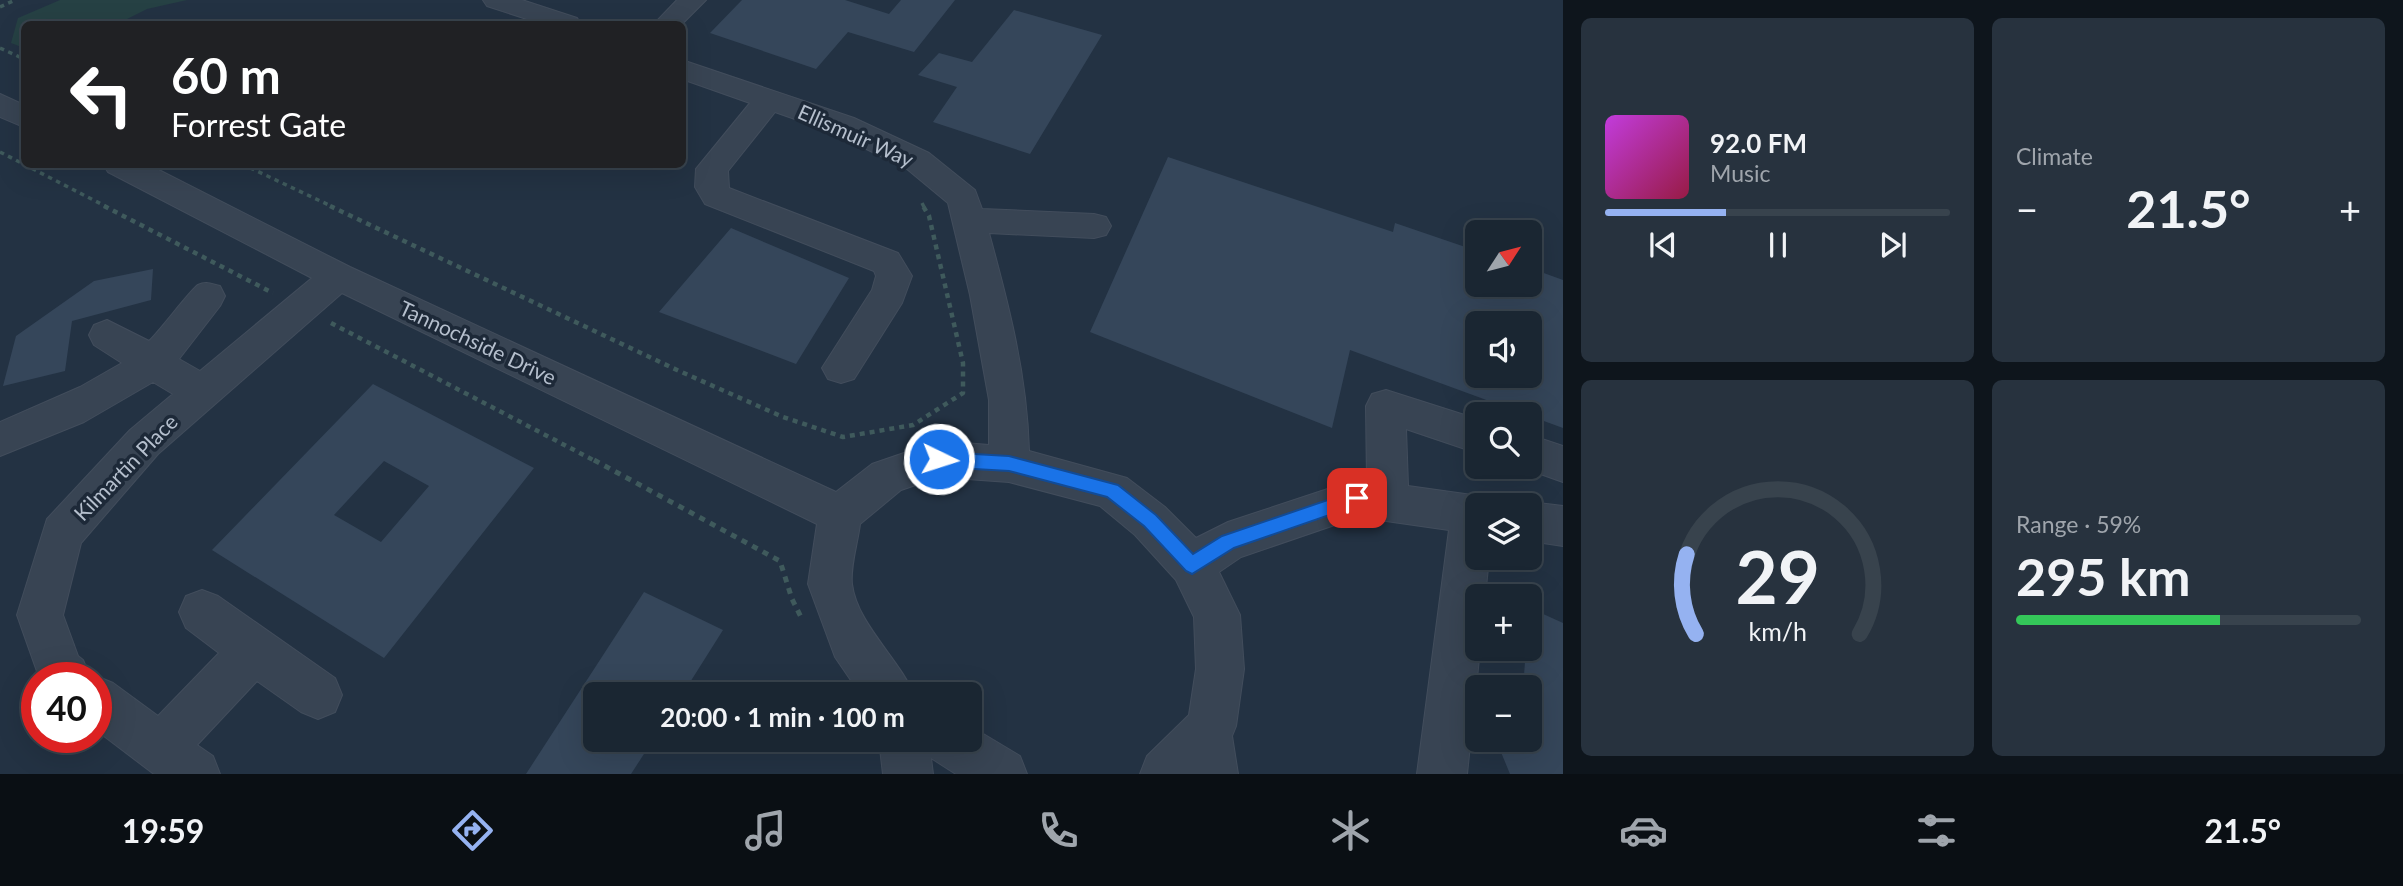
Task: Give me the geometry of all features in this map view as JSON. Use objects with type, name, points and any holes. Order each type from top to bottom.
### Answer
[{"type":"street","points":[[496,0],[558,21]]},
{"type":"street","points":[[670,21],[693,0]]},
{"type":"street","name":"Ellismuir Way","points":[[686,70],[843,125],[918,161],[963,198],[988,295],[1008,400],[1009,464]]},
{"type":"street","points":[[770,99],[712,169],[711,187],[717,196],[886,262],[894,276],[888,293],[841,368]]},
{"type":"street","points":[[0,104],[21,115]]},
{"type":"street","name":"Tannochside Drive","points":[[127,168],[338,276],[840,513]]},
{"type":"street","points":[[968,220],[1094,226]]},
{"type":"street","name":"Kilmartin Place","points":[[56,662],[40,615],[62,533],[144,442],[338,276]]},
{"type":"street","points":[[0,439],[83,405],[152,362],[175,340],[207,296]]},
{"type":"street","points":[[107,335],[202,392]]},
{"type":"street","points":[[1388,502],[1386,407],[1465,432]]},
{"type":"street","points":[[1542,457],[1563,464]]},
{"type":"street","points":[[881,682],[852,641],[830,584],[840,513],[887,477],[939,459],[1009,464],[1112,491],[1150,521],[1192,565],[1217,615],[1220,669],[1210,752],[1165,774]]},
{"type":"street","points":[[1192,565],[1228,542],[1357,498],[1465,513]]},
{"type":"street","points":[[1542,523],[1563,526]]},
{"type":"street","points":[[1442,774],[1467,570]]},
{"type":"street","points":[[202,612],[318,695]]},
{"type":"street","points":[[112,712],[178,761],[254,650]]},
{"type":"street","points":[[905,752],[908,774]]},
{"type":"street","points":[[966,752],[1002,774]]},
{"type":"path","points":[[0,7],[15,0]]},
{"type":"path","points":[[0,48],[21,58]]},
{"type":"path","points":[[0,152],[21,163]]},
{"type":"path","points":[[31,168],[671,500],[780,561],[792,599],[804,621]]},
{"type":"path","points":[[250,168],[677,370],[783,418],[843,437],[913,425],[963,393],[963,363],[929,216],[920,200]]},
{"type":"green space","points":[[60,0],[187,0],[147,9],[123,21],[21,21],[21,47],[11,43],[18,18]]},
{"type":"building","points":[[742,0],[845,0],[889,14],[901,0],[955,0],[914,52],[848,32],[816,69],[710,33]]},
{"type":"building","points":[[1014,10],[1102,35],[1030,154],[933,122],[957,87],[918,75],[939,53],[972,62]]},
{"type":"building","points":[[1168,157],[1393,232],[1395,223],[1465,247],[1465,298],[1542,298],[1542,272],[1563,280],[1563,428],[1542,420],[1542,402],[1492,402],[1350,350],[1332,428],[1090,332]]},
{"type":"building","points":[[731,228],[849,278],[796,364],[659,312]]},
{"type":"building","points":[[153,269],[151,300],[72,321],[65,371],[3,386],[16,336],[94,281]]},
{"type":"building","points":[[373,384],[534,468],[384,658],[212,550]],"holes":[[[384,461],[429,486],[381,542],[334,515]]]},
{"type":"building","points":[[644,592],[723,630],[690,682],[586,682]]},
{"type":"building","points":[[1542,613],[1563,623],[1563,774],[1510,774],[1501,752],[1542,752],[1542,675],[1524,675],[1525,661],[1542,661]]},
{"type":"building","points":[[583,686],[583,752],[645,752],[631,774],[526,774]]},
{"type":"route","points":[[939,459],[1009,464],[1112,491],[1150,521],[1192,565],[1228,542],[1357,498]]}]
